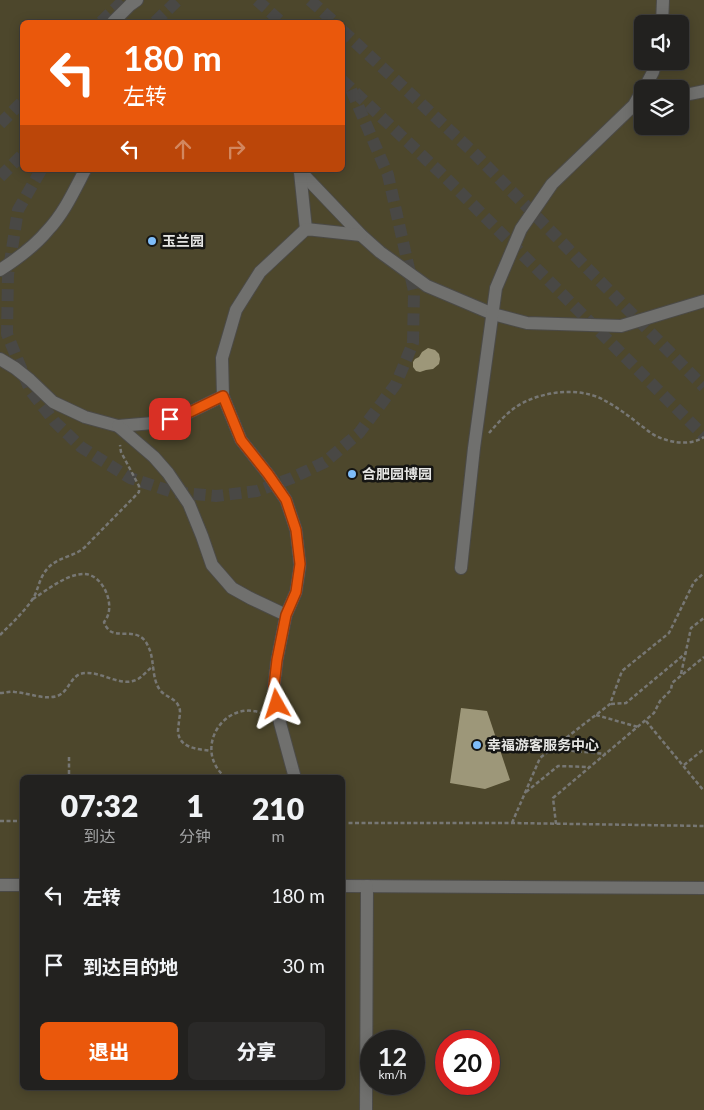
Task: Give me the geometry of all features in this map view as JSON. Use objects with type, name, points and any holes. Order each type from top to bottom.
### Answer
[{"type":"street","points":[[115,20],[137,0]]},
{"type":"street","points":[[662,15],[663,0]]},
{"type":"street","points":[[689,94],[704,91]]},
{"type":"street","points":[[461,568],[474,448],[496,288],[521,230],[552,184],[634,108]]},
{"type":"street","points":[[0,270],[19,258],[48,231],[84,172]]},
{"type":"street","points":[[300,172],[306,229]]},
{"type":"street","points":[[301,172],[361,235],[380,252],[427,286],[492,314],[527,323],[621,326],[704,302]]},
{"type":"street","points":[[294,775],[280,723],[274,686],[286,615],[296,592],[300,564],[296,530],[286,500],[241,440],[223,396],[222,358],[236,310],[260,272],[306,229],[361,235]]},
{"type":"street","points":[[0,359],[30,380],[53,402],[85,417],[121,429],[154,457],[168,473],[189,504],[212,565],[217,571],[232,588],[286,615]]},
{"type":"street","points":[[121,429],[186,414],[223,396]]},
{"type":"street","points":[[0,885],[20,885]]},
{"type":"street","points":[[345,886],[704,888]]},
{"type":"street","points":[[366,1110],[368,886]]},
{"type":"path","points":[[474,448],[514,408],[529,400],[556,392],[586,393],[602,399],[624,412],[655,436],[679,443],[691,442],[704,437]]},
{"type":"path","points":[[33,599],[39,581],[46,570],[55,562],[78,553],[86,547],[138,492],[139,486],[121,452],[121,429]]},
{"type":"path","points":[[610,704],[622,671],[669,633],[694,582],[704,573]]},
{"type":"path","points":[[0,635],[33,599],[73,575],[87,574],[103,585],[108,594],[110,608],[108,618],[104,622],[109,630],[116,633],[137,635],[145,640],[149,647],[160,690],[180,706],[178,733],[182,742],[190,748],[211,751]]},
{"type":"path","points":[[680,676],[691,628],[704,618]]},
{"type":"path","points":[[512,823],[540,758],[610,704],[626,703],[686,653]]},
{"type":"path","points":[[556,824],[553,798],[654,713],[660,701],[671,690],[672,682],[704,656]]},
{"type":"path","points":[[0,693],[13,692],[49,697],[59,695],[67,688],[74,677],[85,673],[103,675],[124,682],[138,680],[153,666]]},
{"type":"path","points":[[223,775],[218,771],[213,761],[211,751],[215,731],[222,723],[231,715],[249,710],[259,712],[280,723]]},
{"type":"path","points":[[595,715],[638,727]]},
{"type":"path","points":[[646,720],[704,791]]},
{"type":"path","points":[[551,749],[606,754]]},
{"type":"path","points":[[684,766],[704,749]]},
{"type":"path","points":[[69,757],[69,775]]},
{"type":"path","points":[[525,793],[558,766],[590,767]]},
{"type":"path","points":[[0,821],[20,821]]},
{"type":"path","points":[[345,823],[704,826]]},
{"type":"shaded area","name":"合肥园博园","points":[[0,0],[704,0],[704,1110],[0,1110]]},
{"type":"building","points":[[428,348],[435,350],[439,354],[439,364],[433,369],[416,371],[413,367],[413,362]]},
{"type":"building","name":"幸福游客服务中心","points":[[461,708],[487,711],[510,780],[485,789],[450,783]]},
{"type":"tunnel","points":[[103,20],[124,0]]},
{"type":"tunnel","points":[[157,20],[178,0]]},
{"type":"tunnel","points":[[257,0],[279,20]]},
{"type":"tunnel","points":[[310,0],[332,20]]},
{"type":"tunnel","points":[[345,33],[472,151],[704,387]]},
{"type":"tunnel","points":[[345,83],[445,177],[704,436]]},
{"type":"tunnel","points":[[40,172],[18,210],[8,275],[7,334],[30,390],[55,422],[81,447],[130,478],[173,492],[216,496],[257,491],[292,478],[325,462],[359,433],[396,384],[413,343],[414,291],[388,175],[350,87]]},
{"type":"tunnel","points":[[0,124],[20,104]]},
{"type":"tunnel","points":[[0,177],[20,157]]},
{"type":"place","name":"玉兰园","points":[[152,241]]},
{"type":"place","name":"合肥园博园","points":[[352,474]]},
{"type":"place","name":"幸福游客服务中心","points":[[477,745]]},
{"type":"route","points":[[170,419],[186,414],[223,396],[241,440],[286,500],[296,530],[300,564],[296,592],[286,615],[277,660],[274,686],[277,704]]}]
